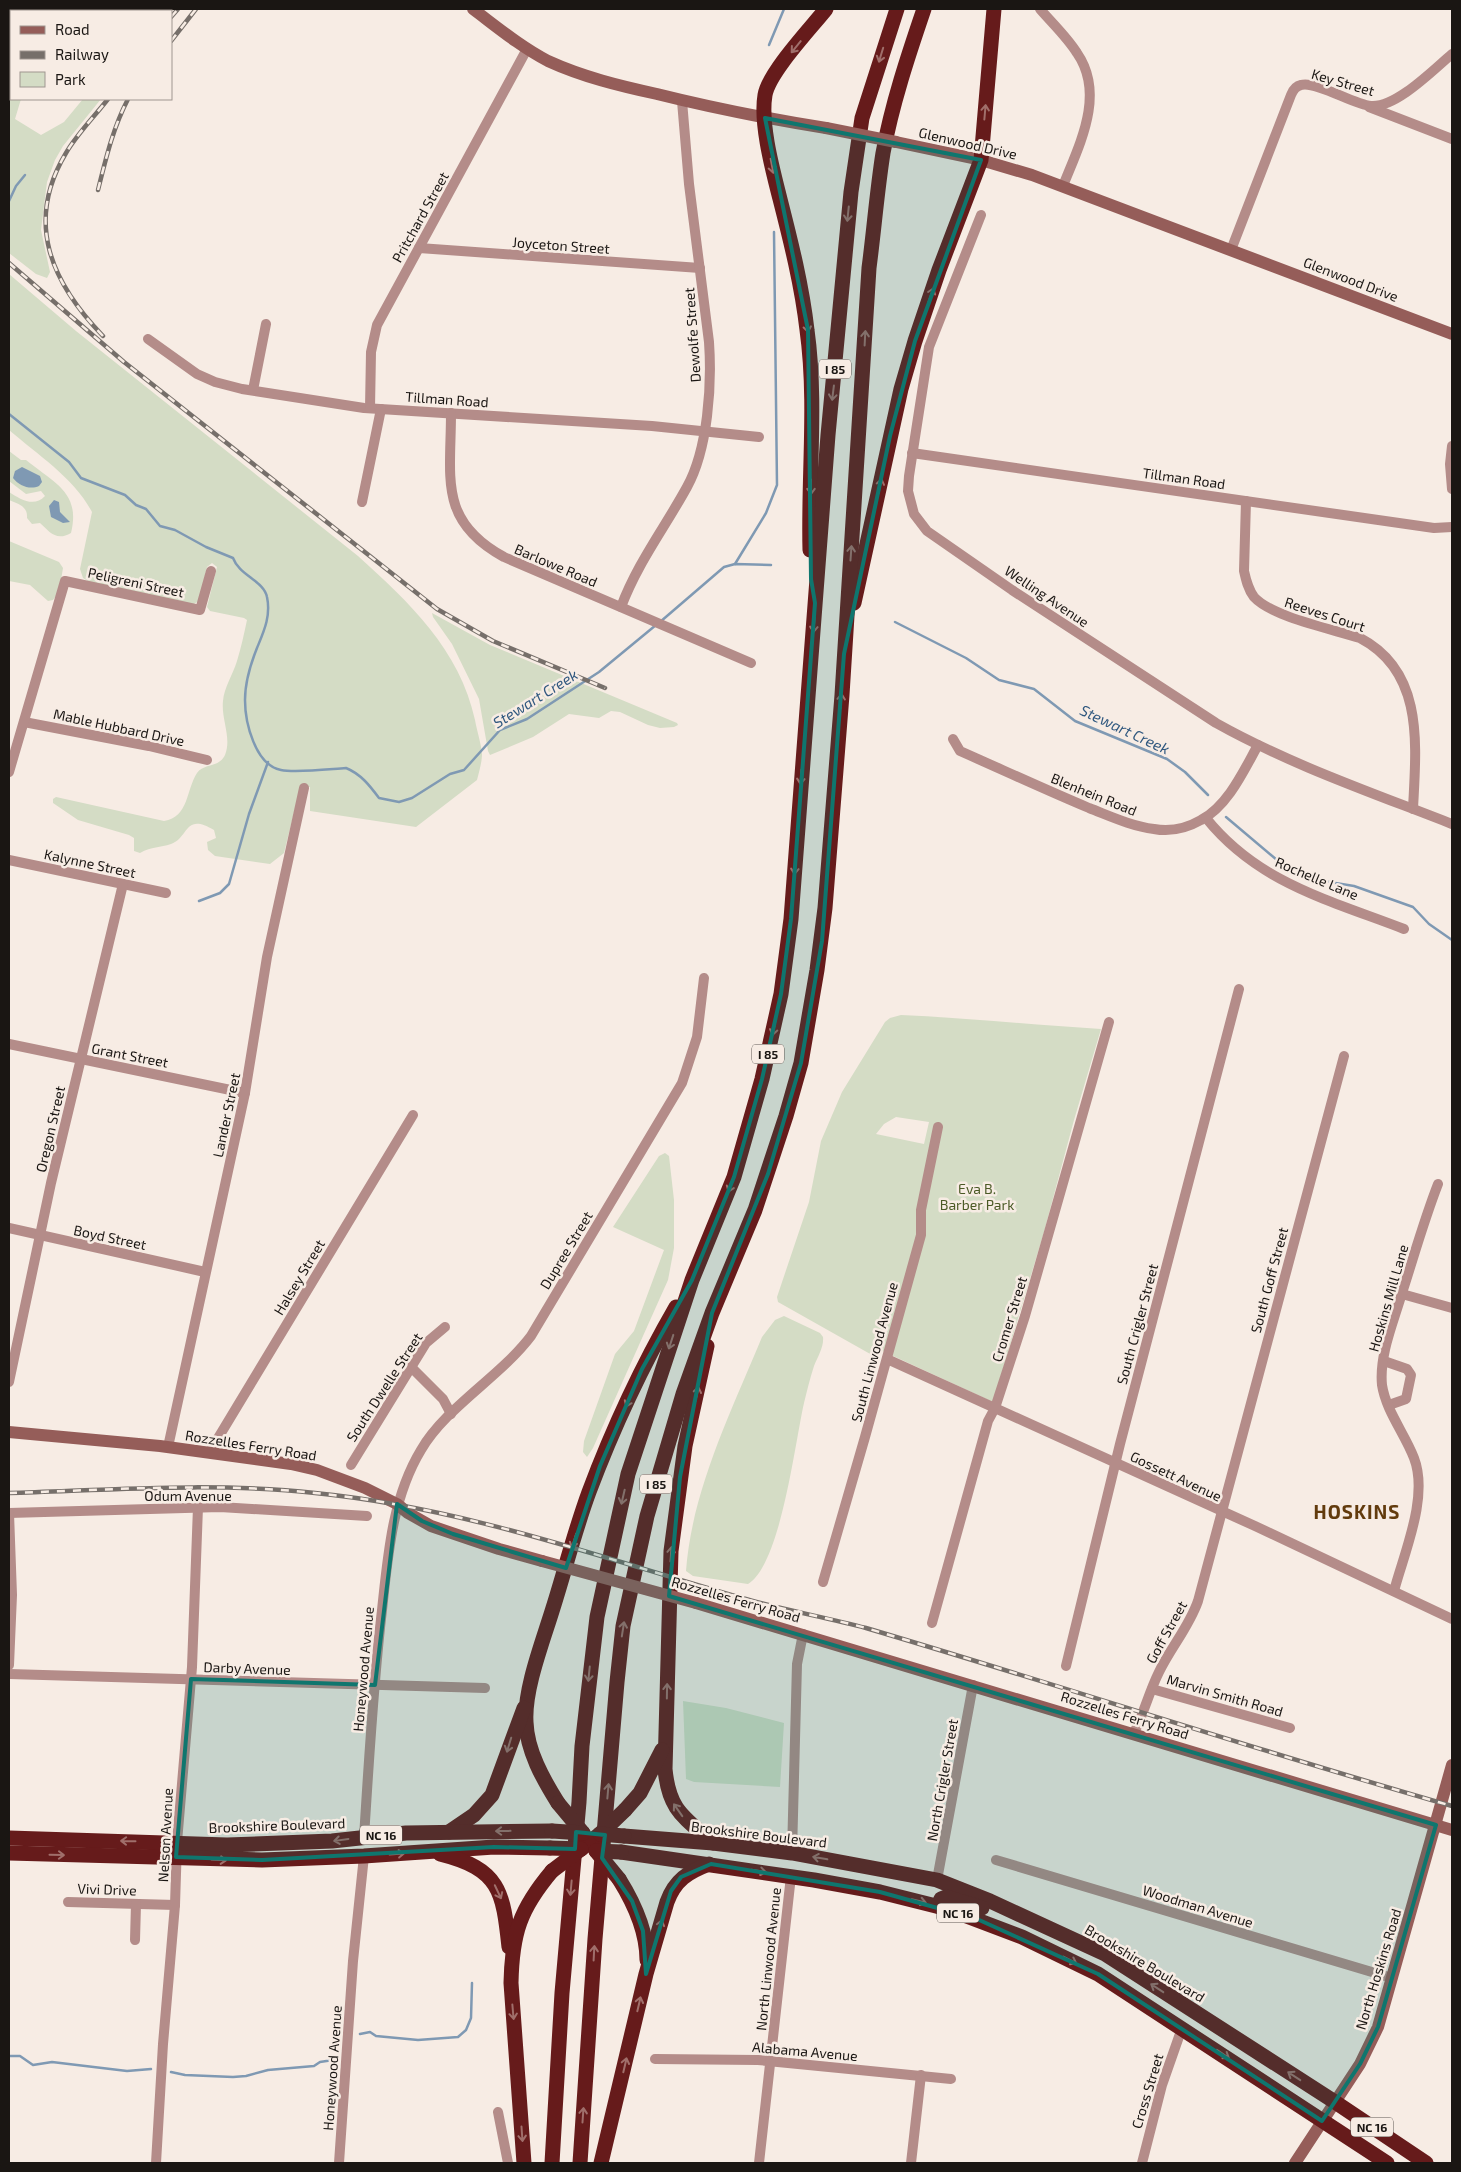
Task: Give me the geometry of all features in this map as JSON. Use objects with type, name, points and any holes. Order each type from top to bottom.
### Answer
[{"type":"highway","points":[[815,603],[811,562],[811,413],[808,330],[793,254],[772,165],[765,118],[765,95],[770,80],[826,9]]},
{"type":"highway","name":"I 85","points":[[552,2163],[562,1993],[580,1802],[582,1746],[593,1641],[628,1474],[692,1280],[734,1177],[770,1048],[781,994],[791,919],[828,435],[850,192],[862,118],[897,9]]},
{"type":"highway","name":"I 85","points":[[580,2163],[595,1939],[623,1626],[664,1455],[693,1362],[765,1183],[801,1063],[822,940],[844,654],[869,268],[875,212],[883,153],[900,80],[924,9]]},
{"type":"highway","points":[[844,654],[901,389],[939,270],[981,160],[994,9]]},
{"type":"highway","points":[[449,1832],[474,1815],[492,1795],[527,1700],[589,1494],[642,1369],[692,1280]]},
{"type":"highway","points":[[712,1312],[702,1375],[685,1446],[671,1551],[666,1740],[667,1786],[673,1803],[684,1819],[713,1843]]},
{"type":"highway","points":[[527,1700],[526,1723],[528,1738],[538,1766],[558,1803],[619,1879],[632,1901],[643,1931],[646,1950],[646,1974]]},
{"type":"highway","points":[[511,1964],[516,1931],[523,1911],[534,1892],[549,1874],[590,1842],[625,1810],[640,1793],[652,1773],[666,1740]]},
{"type":"highway","name":"Brookshire Boulevard","points":[[9,1854],[176,1850],[227,1845],[332,1842],[406,1833],[552,1831],[621,1852],[791,1876],[880,1892],[938,1906],[1022,1937],[1098,1974],[1387,2163]]},
{"type":"highway","name":"Brookshire Boulevard","points":[[9,1838],[176,1850],[262,1860],[364,1856],[494,1847],[550,1848],[624,1836],[713,1843],[792,1853],[937,1880],[1047,1926],[1105,1954],[1426,2163]]},
{"type":"highway","points":[[429,1852],[456,1858],[474,1866],[494,1883],[502,1899],[511,1964],[524,2163]]},
{"type":"highway","points":[[601,2163],[646,1974],[671,1891],[681,1878],[691,1871],[711,1864]]},
{"type":"highway","points":[[938,1906],[941,1899],[949,1897],[1047,1926]]},
{"type":"street","name":"Glenwood Drive","points":[[473,9],[527,49],[561,66],[609,83],[682,101],[981,160],[1063,186],[1452,334]]},
{"type":"street","points":[[1040,9],[1078,53],[1087,73],[1090,90],[1088,120],[1063,186]]},
{"type":"street","name":"Pritchard Street","points":[[370,408],[371,352],[377,325],[527,49]]},
{"type":"street","name":"Key Street","points":[[1231,250],[1294,90],[1302,84],[1308,84],[1366,105],[1380,106],[1398,98],[1452,54]]},
{"type":"street","name":"Dewolfe Street","points":[[621,607],[638,568],[687,487],[696,468],[708,409],[711,366],[689,184],[682,101]]},
{"type":"street","points":[[1366,105],[1452,139]]},
{"type":"street","name":"Welling Avenue","points":[[981,215],[929,347],[908,484],[910,506],[919,524],[1012,590],[1216,723],[1301,765],[1452,824]]},
{"type":"street","name":"Joyceton Street","points":[[419,248],[700,268]]},
{"type":"street","points":[[253,390],[266,324]]},
{"type":"street","name":"Tillman Road","points":[[148,339],[198,374],[224,385],[253,390],[381,409],[652,426],[759,436]]},
{"type":"street","points":[[362,502],[381,409]]},
{"type":"street","name":"Barlowe Road","points":[[451,413],[452,497],[462,522],[476,539],[504,557],[751,663]]},
{"type":"street","points":[[1452,446],[1450,471],[1452,488]]},
{"type":"street","name":"Tillman Road","points":[[912,453],[1434,528],[1452,527]]},
{"type":"street","name":"Reeves Court","points":[[1246,501],[1244,571],[1246,582],[1254,597],[1275,611],[1360,638],[1372,644],[1388,658],[1403,682],[1409,697],[1415,738],[1413,809]]},
{"type":"street","name":"Peligreni Street","points":[[24,722],[65,582],[200,610],[211,570]]},
{"type":"street","points":[[9,772],[24,722]]},
{"type":"street","name":"Mable Hubbard Drive","points":[[24,722],[149,746],[207,760]]},
{"type":"street","name":"Blenhein Road","points":[[953,740],[960,751],[1130,824],[1155,830],[1171,830],[1184,827],[1206,818],[1230,791],[1258,745]]},
{"type":"street","name":"Lander Street","points":[[168,1447],[245,1093],[267,957],[304,788]]},
{"type":"street","name":"Rochelle Lane","points":[[1206,818],[1226,841],[1273,877],[1304,891],[1404,929]]},
{"type":"street","name":"Kalynne Street","points":[[9,860],[166,893]]},
{"type":"street","name":"Oregon Street","points":[[9,1382],[40,1236],[123,884]]},
{"type":"street","name":"Dupree Street","points":[[397,1504],[421,1449],[438,1426],[509,1362],[531,1336],[671,1103],[691,1059],[697,1037],[704,978]]},
{"type":"street","name":"South Crigler Street","points":[[1066,1666],[1120,1444],[1239,989]]},
{"type":"street","name":"Cromer Street","points":[[932,1622],[988,1421],[995,1408],[1026,1316],[1109,1022]]},
{"type":"street","name":"Grant Street","points":[[9,1044],[245,1093]]},
{"type":"street","name":"South Goff Street","points":[[1222,1512],[1344,1056]]},
{"type":"street","name":"Halsey Street","points":[[209,1452],[413,1115]]},
{"type":"street","name":"South Linwood Avenue","points":[[823,1582],[921,1235],[921,1210],[938,1127]]},
{"type":"street","name":"Hoskins Mill Lane","points":[[1394,1591],[1418,1499],[1419,1478],[1415,1459],[1382,1386],[1384,1362],[1388,1340],[1427,1212],[1438,1184]]},
{"type":"street","name":"Boyd Street","points":[[9,1228],[205,1272]]},
{"type":"street","points":[[1402,1294],[1452,1308]]},
{"type":"street","name":"South Dwelle Street","points":[[351,1465],[426,1343],[445,1327]]},
{"type":"street","name":"Gossett Avenue","points":[[887,1359],[1452,1619]]},
{"type":"street","points":[[1384,1362],[1407,1369],[1411,1375],[1406,1399],[1389,1405]]},
{"type":"street","points":[[411,1367],[443,1399],[452,1414]]},
{"type":"street","name":"Rozzelles Ferry Road","points":[[9,1432],[209,1452],[292,1464],[317,1470],[365,1488],[397,1504],[408,1513],[436,1528],[542,1562],[803,1634],[1452,1830]]},
{"type":"street","name":"Honeywood Avenue","points":[[364,1837],[375,1686],[386,1573],[397,1504]]},
{"type":"street","name":"Odum Avenue","points":[[9,1513],[198,1508],[367,1516]]},
{"type":"street","name":"Nelson Avenue","points":[[156,2163],[163,2044],[175,1905],[176,1850],[191,1679],[198,1508]]},
{"type":"street","name":"Goff Street","points":[[1134,1733],[1171,1649],[1192,1616],[1222,1512]]},
{"type":"street","points":[[9,1513],[12,1595],[9,1665]]},
{"type":"street","points":[[792,1853],[797,1664],[803,1634]]},
{"type":"street","name":"Darby Avenue","points":[[9,1674],[485,1688]]},
{"type":"street","name":"North Crigler Street","points":[[937,1880],[973,1685]]},
{"type":"street","name":"Marvin Smith Road","points":[[1152,1689],[1290,1728]]},
{"type":"street","name":"North Hoskins Road","points":[[1295,2163],[1360,2064],[1372,2040],[1392,1978],[1452,1765]]},
{"type":"street","name":"Honeywood Avenue","points":[[339,2163],[353,1961],[364,1856]]},
{"type":"street","name":"Woodman Avenue","points":[[996,1860],[1392,1978]]},
{"type":"street","name":"North Linwood Avenue","points":[[759,2163],[791,1876]]},
{"type":"street","name":"Vivi Drive","points":[[68,1902],[175,1905]]},
{"type":"street","points":[[135,1940],[136,1904]]},
{"type":"street","name":"Cross Street","points":[[1142,2163],[1162,2085],[1182,2028]]},
{"type":"street","name":"Alabama Avenue","points":[[656,2059],[771,2061],[951,2079]]},
{"type":"street","points":[[911,2163],[921,2075]]},
{"type":"street","points":[[498,2112],[508,2163]]},
{"type":"highlighted area","points":[[765,118],[981,160],[915,341],[890,436],[844,654],[822,941],[801,1063],[768,1174],[712,1313],[680,1477],[669,1596],[1436,1825],[1378,2027],[1360,2064],[1322,2121],[1098,1974],[977,1919],[880,1892],[711,1864],[681,1877],[671,1891],[646,1974],[643,1931],[632,1901],[602,1858],[605,1835],[576,1832],[575,1849],[494,1847],[262,1860],[176,1857],[191,1679],[375,1685],[397,1504],[422,1521],[453,1534],[566,1568],[600,1466],[642,1369],[692,1280],[734,1177],[762,1079],[781,994],[791,919],[815,603],[811,579],[808,330]]},
{"type":"green space","points":[[9,77],[10,100],[21,100],[15,119],[41,135],[64,122],[82,100],[100,100],[63,146],[55,160],[47,182],[41,230],[50,272],[47,278],[36,274],[9,253]]},
{"type":"green space","points":[[9,274],[76,331],[358,556],[396,591],[430,629],[458,671],[468,695],[481,746],[481,764],[477,780],[416,827],[310,811],[310,787],[300,788],[284,853],[270,864],[215,856],[208,850],[207,842],[216,838],[214,830],[197,824],[188,828],[177,841],[140,853],[134,851],[134,838],[129,835],[78,820],[53,803],[53,799],[56,797],[164,821],[178,814],[183,809],[197,773],[203,768],[219,762],[225,755],[227,735],[223,708],[224,696],[237,661],[247,620],[210,611],[207,607],[217,567],[212,563],[207,567],[199,601],[192,605],[91,583],[83,578],[80,569],[92,512],[76,488],[9,430]]},
{"type":"green space","points":[[9,451],[21,460],[26,460],[63,490],[69,498],[72,508],[71,533],[57,536],[40,523],[32,524],[27,518],[24,508],[9,500],[9,492],[22,500],[32,502],[41,500],[45,496],[41,491],[26,494],[9,481]]},
{"type":"green space","points":[[9,541],[59,562],[63,568],[59,592],[53,600],[48,601],[30,585],[9,581]]},
{"type":"green space","points":[[432,613],[490,645],[678,725],[660,728],[648,725],[620,712],[611,711],[599,718],[569,714],[533,737],[490,755],[479,699],[452,644]]},
{"type":"green space","name":"Eva B. Barber Park","points":[[901,1015],[926,1016],[1101,1029],[1044,1232],[993,1402],[878,1349],[876,1355],[872,1355],[778,1302],[777,1297],[809,1202],[821,1141],[842,1092],[885,1022],[890,1018]],"holes":[[[896,1117],[929,1122],[924,1144],[876,1134],[884,1124]]]},
{"type":"green space","points":[[665,1153],[669,1156],[674,1200],[674,1248],[668,1280],[593,1448],[587,1457],[583,1452],[584,1441],[615,1354],[634,1331],[664,1250],[613,1227],[659,1156]]},
{"type":"green space","points":[[784,1316],[820,1333],[823,1341],[807,1389],[778,1528],[760,1572],[748,1584],[693,1576],[686,1571],[690,1541],[696,1511],[715,1452],[762,1337],[775,1320]]},
{"type":"green space","points":[[683,1701],[726,1708],[784,1723],[780,1787],[694,1782],[686,1779]]},
{"type":"water","points":[[22,467],[40,476],[42,482],[39,486],[28,487],[15,481],[13,478],[15,471]]},
{"type":"water","points":[[54,500],[59,502],[60,512],[70,522],[63,523],[51,517],[49,506]]},
{"type":"waterway","points":[[769,45],[784,9]]},
{"type":"waterway","points":[[9,201],[16,186],[25,175]]},
{"type":"waterway","points":[[735,564],[766,513],[777,485],[774,232]]},
{"type":"waterway","name":"Stewart Creek","points":[[9,414],[69,462],[81,478],[125,495],[136,505],[146,509],[160,526],[175,530],[206,547],[233,558],[240,569],[265,591],[268,604],[267,617],[249,674],[245,694],[245,709],[253,741],[258,751],[264,760],[281,770],[304,771],[346,768],[361,777],[379,798],[399,802],[412,798],[450,774],[464,770],[500,730],[527,719],[599,672],[656,625]]},
{"type":"waterway","name":"Stewart Creek","points":[[660,622],[724,567],[735,564],[771,565]]},
{"type":"waterway","name":"Stewart Creek","points":[[895,622],[966,658],[999,680],[1034,689],[1075,721],[1167,759],[1185,772],[1208,795]]},
{"type":"waterway","points":[[199,901],[220,893],[229,884],[249,814],[268,762]]},
{"type":"waterway","name":"Stewart Creek","points":[[1226,817],[1277,860],[1317,880],[1354,886],[1413,907],[1429,924],[1452,940]]},
{"type":"waterway","points":[[360,2034],[370,2032],[376,2036],[418,2040],[458,2037],[466,2030],[471,2018],[472,1983]]},
{"type":"waterway","points":[[9,2056],[20,2056],[33,2065],[52,2062],[127,2071],[151,2069]]},
{"type":"waterway","points":[[171,2072],[185,2075],[233,2077],[246,2076],[268,2070],[314,2066],[320,2062],[333,2060]]},
{"type":"railway","points":[[172,16],[178,9]]},
{"type":"railway","points":[[172,40],[196,9]]},
{"type":"railway","points":[[103,336],[85,316],[70,295],[58,273],[50,251],[46,228],[47,204],[53,179],[70,146],[107,100]]},
{"type":"railway","points":[[98,190],[114,132],[128,100]]},
{"type":"railway","points":[[9,263],[124,362],[437,609],[493,641],[605,688]]},
{"type":"railway","points":[[9,1493],[200,1487],[238,1488],[315,1493],[371,1500],[425,1510],[531,1536],[757,1602],[866,1628],[1305,1763],[1452,1806]]},
{"type":"district","name":"HOSKINS","points":[[1357,1511]]}]
